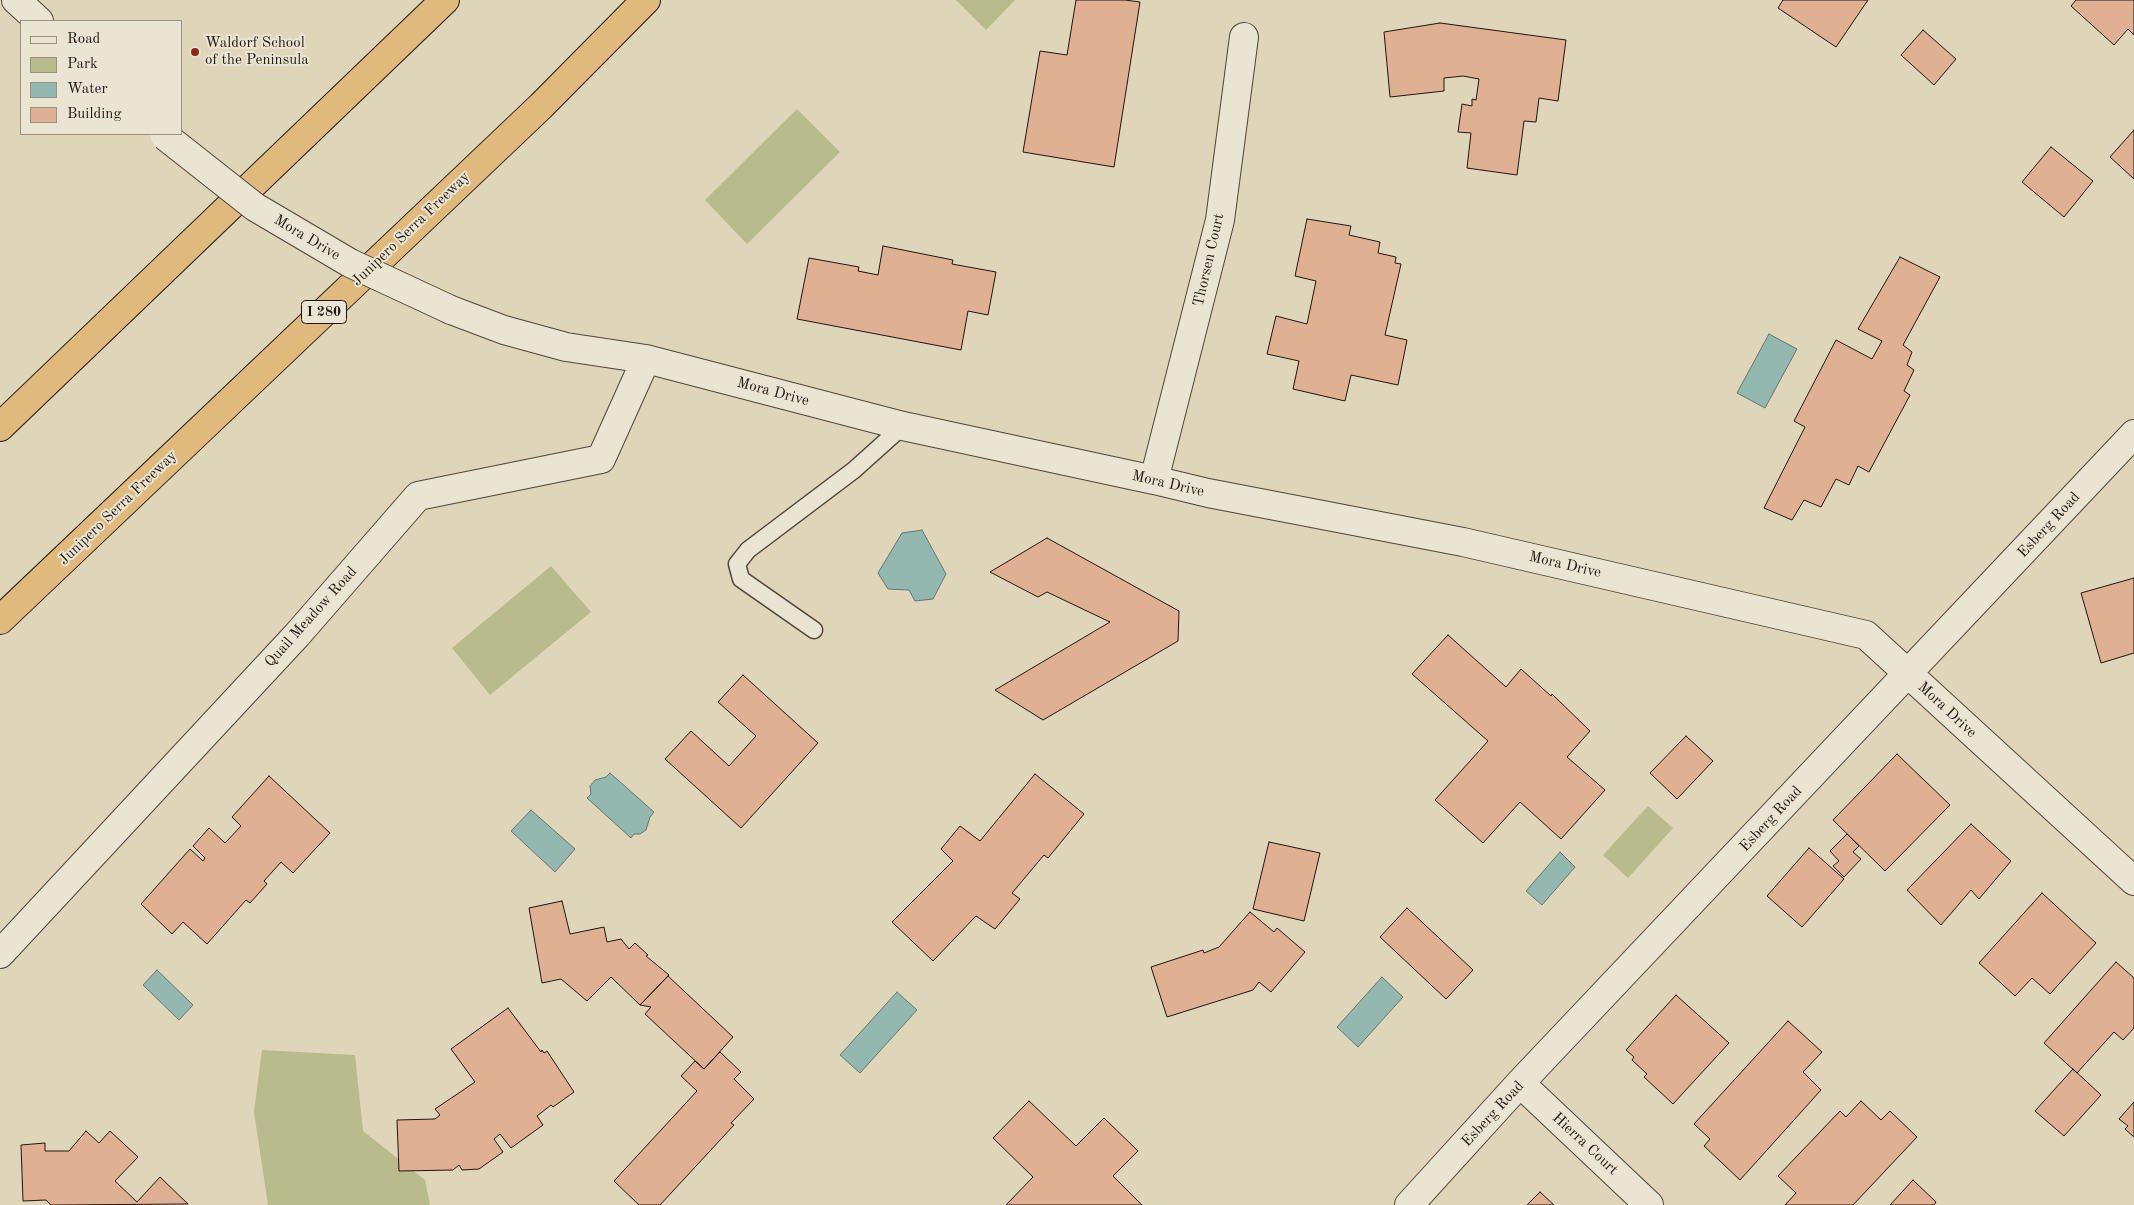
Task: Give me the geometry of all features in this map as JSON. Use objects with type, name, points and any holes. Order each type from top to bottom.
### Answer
[{"type":"highway","points":[[0,427],[446,0]]},
{"type":"highway","name":"Junipero Serra Freeway","points":[[0,620],[533,112],[646,0]]},
{"type":"street","points":[[16,0],[38,20]]},
{"type":"street","name":"Thorsen Court","points":[[1154,480],[1220,220],[1244,37]]},
{"type":"street","name":"Mora Drive","points":[[164,135],[255,207],[350,263],[451,310],[504,330],[566,347],[646,359],[903,426],[1208,493],[1463,542],[1866,635],[2134,881]]},
{"type":"street","name":"Quail Meadow Road","points":[[0,954],[297,635],[418,496],[600,460],[646,359]]},
{"type":"street","name":"Esberg Road","points":[[1409,1205],[1520,1083],[2134,434]]},
{"type":"street","name":"Hierra Court","points":[[1520,1083],[1649,1205]]},
{"type":"lane","points":[[814,630],[741,579],[738,564],[748,550],[854,470],[903,426]]},
{"type":"green space","points":[[956,0],[1015,0],[986,30]]},
{"type":"green space","points":[[797,109],[840,152],[747,244],[705,200]]},
{"type":"green space","points":[[551,566],[591,612],[490,695],[452,648]]},
{"type":"green space","points":[[1648,806],[1673,828],[1628,878],[1603,855]]},
{"type":"green space","points":[[262,1050],[355,1055],[363,1131],[425,1180],[430,1205],[268,1205],[254,1112]]},
{"type":"water","points":[[1769,334],[1797,349],[1765,408],[1737,393]]},
{"type":"water","points":[[922,530],[946,574],[933,599],[915,601],[909,590],[888,589],[878,573],[902,533]]},
{"type":"water","points":[[610,773],[654,812],[650,817],[646,830],[640,834],[634,834],[631,838],[587,798],[591,794],[590,786],[595,780],[606,777]]},
{"type":"water","points":[[531,810],[575,849],[555,872],[511,831]]},
{"type":"water","points":[[1560,852],[1575,867],[1542,905],[1526,891]]},
{"type":"water","points":[[157,970],[193,1005],[179,1020],[143,985]]},
{"type":"water","points":[[1382,977],[1403,997],[1358,1047],[1337,1027]]},
{"type":"water","points":[[897,992],[917,1010],[860,1073],[840,1055]]},
{"type":"building","points":[[1076,0],[1125,0],[1140,2],[1114,167],[1023,152],[1040,51],[1067,55]]},
{"type":"building","points":[[1783,0],[1868,0],[1836,47],[1778,8]]},
{"type":"building","points":[[2076,0],[2134,0],[2134,35],[2128,29],[2114,45],[2071,6]]},
{"type":"building","points":[[1440,23],[1566,40],[1558,101],[1539,98],[1536,122],[1524,121],[1517,175],[1467,168],[1471,133],[1458,132],[1462,104],[1472,106],[1472,99],[1476,100],[1479,79],[1463,76],[1444,78],[1444,91],[1390,97],[1384,32]]},
{"type":"building","points":[[1923,30],[1956,59],[1934,85],[1901,55]]},
{"type":"building","points":[[2134,130],[2134,179],[2110,157]]},
{"type":"building","points":[[2051,147],[2093,181],[2064,217],[2022,182]]},
{"type":"building","points":[[1307,219],[1351,226],[1349,235],[1380,242],[1378,253],[1396,257],[1395,263],[1401,264],[1385,335],[1407,340],[1398,385],[1351,375],[1345,401],[1293,389],[1299,361],[1267,354],[1276,316],[1307,324],[1316,281],[1295,276]]},
{"type":"building","points":[[883,246],[953,260],[952,264],[996,272],[988,315],[968,311],[961,350],[797,319],[809,258],[859,267],[858,271],[878,275]]},
{"type":"building","points":[[1900,257],[1940,277],[1903,345],[1912,352],[1907,365],[1914,370],[1904,391],[1910,395],[1869,472],[1858,466],[1849,485],[1836,479],[1821,507],[1804,500],[1792,520],[1764,508],[1805,427],[1794,421],[1836,340],[1872,359],[1882,341],[1858,329]]},
{"type":"building","points":[[1047,538],[1179,611],[1178,641],[1043,720],[995,690],[1110,622],[1047,592],[1038,597],[990,572]]},
{"type":"building","points":[[2134,578],[2134,653],[2101,663],[2081,593]]},
{"type":"building","points":[[1448,635],[1506,687],[1521,669],[1551,696],[1552,694],[1590,731],[1567,757],[1605,790],[1561,839],[1520,802],[1483,843],[1435,800],[1488,741],[1412,674]]},
{"type":"building","points":[[743,675],[818,743],[741,828],[665,759],[691,731],[729,766],[756,736],[718,702]]},
{"type":"building","points":[[1686,736],[1713,761],[1677,799],[1650,773]]},
{"type":"building","points":[[1897,754],[1950,805],[1885,871],[1833,820]]},
{"type":"building","points":[[1035,774],[1084,814],[1048,858],[1044,855],[1012,893],[1020,899],[995,929],[976,916],[933,961],[892,922],[953,861],[941,849],[960,826],[980,841]]},
{"type":"building","points":[[269,776],[330,833],[293,873],[281,862],[264,881],[267,884],[250,903],[246,900],[207,944],[183,922],[172,934],[141,904],[190,849],[203,861],[205,858],[193,846],[209,828],[225,843],[241,826],[232,817]]},
{"type":"building","points":[[1971,824],[2011,861],[1979,899],[1971,890],[1941,925],[1907,890]]},
{"type":"building","points":[[1847,834],[1859,846],[1853,852],[1861,859],[1844,877],[1833,866],[1839,861],[1830,851]]},
{"type":"building","points":[[1269,842],[1320,853],[1304,921],[1253,909]]},
{"type":"building","points":[[1809,848],[1844,879],[1802,927],[1767,896]]},
{"type":"building","points":[[2042,893],[2096,943],[2050,994],[2032,978],[2015,996],[1979,963]]},
{"type":"building","points":[[562,901],[570,934],[604,927],[607,942],[621,939],[629,949],[635,943],[648,955],[646,956],[669,975],[640,1005],[611,977],[587,1001],[561,979],[542,983],[529,908]]},
{"type":"building","points":[[1407,908],[1473,970],[1446,999],[1380,937]]},
{"type":"building","points":[[1250,912],[1274,932],[1277,928],[1305,952],[1271,992],[1259,982],[1253,990],[1167,1017],[1151,967],[1203,950],[1204,953],[1219,947]]},
{"type":"building","points":[[2116,962],[2134,978],[2134,1028],[2123,1040],[2114,1032],[2077,1073],[2044,1043]]},
{"type":"building","points":[[668,976],[733,1037],[704,1069],[645,1014],[651,1007],[640,1005]]},
{"type":"building","points":[[1676,995],[1729,1043],[1673,1104],[1644,1077],[1647,1074],[1632,1060],[1634,1057],[1626,1050]]},
{"type":"building","points":[[508,1008],[541,1052],[542,1050],[544,1053],[547,1051],[574,1092],[553,1107],[551,1105],[537,1116],[543,1125],[511,1148],[500,1134],[494,1139],[503,1152],[479,1169],[462,1170],[459,1165],[453,1170],[399,1171],[397,1120],[435,1119],[440,1115],[435,1109],[475,1082],[451,1049]]},
{"type":"building","points":[[1788,1021],[1822,1052],[1803,1072],[1821,1090],[1740,1180],[1704,1146],[1710,1139],[1694,1124]]},
{"type":"building","points":[[720,1052],[741,1072],[734,1079],[754,1099],[731,1123],[734,1125],[660,1205],[639,1205],[614,1181],[697,1091],[681,1076],[695,1061],[704,1069]]},
{"type":"building","points":[[2073,1069],[2101,1095],[2064,1136],[2035,1111]]},
{"type":"building","points":[[1029,1101],[1076,1146],[1104,1118],[1138,1151],[1113,1176],[1142,1205],[1006,1205],[1033,1177],[993,1138]]},
{"type":"building","points":[[1861,1101],[1881,1120],[1890,1111],[1917,1137],[1853,1205],[1785,1205],[1796,1193],[1778,1176],[1840,1111],[1846,1117]]},
{"type":"building","points":[[2134,1102],[2134,1137],[2125,1129],[2128,1126],[2119,1119]]},
{"type":"building","points":[[86,1131],[99,1143],[110,1131],[138,1157],[115,1181],[137,1202],[160,1177],[188,1204],[51,1205],[46,1200],[23,1201],[21,1145],[45,1143],[45,1151],[69,1151]]},
{"type":"building","points":[[1913,1180],[1936,1202],[1934,1205],[1890,1205]]},
{"type":"building","points":[[1540,1192],[1554,1205],[1527,1205]]},
{"type":"place","name":"Waldorf School of the Peninsula","points":[[195,52]]}]
